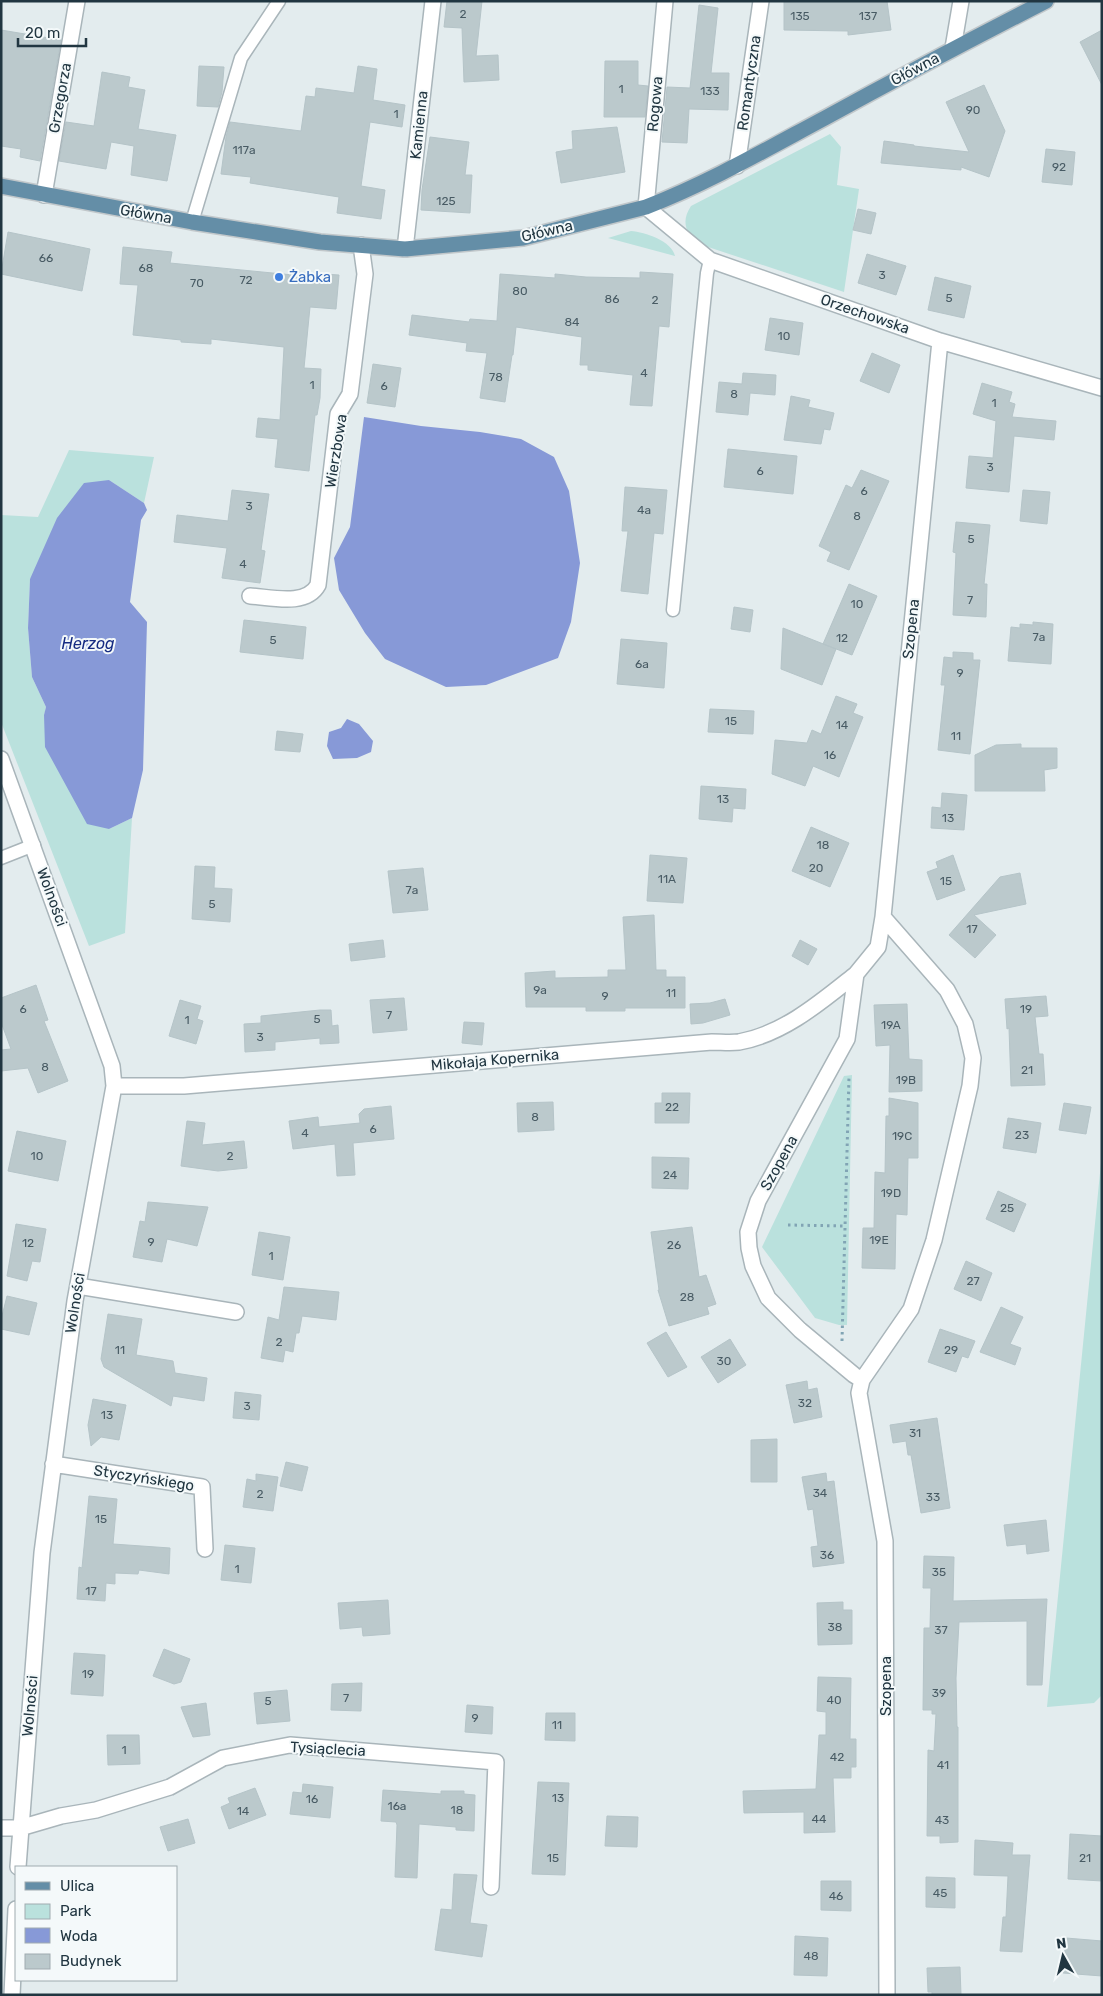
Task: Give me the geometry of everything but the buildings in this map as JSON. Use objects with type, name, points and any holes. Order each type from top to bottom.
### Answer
[{"type":"main road","name":"Główna","points":[[1,186],[192,222],[320,242],[405,248],[523,238],[646,207],[736,166],[953,48],[1046,1]]},
{"type":"street","name":"Grzegorza","points":[[44,195],[77,1]]},
{"type":"street","name":"Kamienna","points":[[405,248],[433,1]]},
{"type":"street","name":"Rogowa","points":[[646,207],[665,1]]},
{"type":"street","name":"Romantyczna","points":[[736,166],[761,1]]},
{"type":"street","points":[[953,48],[961,1]]},
{"type":"street","name":"Orzechowska","points":[[646,207],[710,260],[940,341],[1102,388]]},
{"type":"street","name":"Wierzbowa","points":[[250,596],[303,597],[315,591],[318,585],[338,414],[350,394],[365,274],[362,245]]},
{"type":"street","name":"Szopena","points":[[862,1380],[800,1330],[768,1298],[753,1266],[748,1232],[758,1201],[847,1039],[856,974],[878,947],[883,917],[940,341]]},
{"type":"street","name":"Wolności","points":[[1,760],[34,845],[112,1066],[114,1086],[78,1286],[42,1553],[18,1866]]},
{"type":"street","name":"Szopena","points":[[883,917],[947,990],[965,1024],[973,1058],[970,1086],[934,1240],[911,1309],[862,1380],[858,1393],[885,1541],[887,1995]]},
{"type":"street","name":"Mikołaja Kopernika","points":[[114,1086],[184,1086],[712,1042],[738,1042],[763,1035],[809,1010],[856,974]]},
{"type":"street","points":[[78,1286],[236,1312]]},
{"type":"street","name":"Styczyńskiego","points":[[54,1464],[202,1487],[205,1549]]},
{"type":"street","name":"Tysiąclecia","points":[[20,1828],[61,1816],[96,1810],[170,1787],[223,1758],[290,1745],[496,1762],[491,1887]]},
{"type":"street","points":[[1,1828],[20,1828]]},
{"type":"street","points":[[12,1995],[15,1930]]},
{"type":"lane","points":[[192,222],[241,58],[279,1]]},
{"type":"lane","points":[[673,610],[707,273],[710,260]]},
{"type":"lane","points":[[1,858],[34,845]]},
{"type":"path","points":[[835,1359],[842,1351],[849,1075]]},
{"type":"path","points":[[788,1225],[845,1226]]},
{"type":"green space","points":[[830,134],[841,147],[837,185],[859,189],[844,292],[699,244],[690,236],[685,222],[691,206]]},
{"type":"green space","points":[[631,231],[657,238],[669,246],[675,256],[608,238]]},
{"type":"green space","points":[[69,450],[154,457],[144,503],[109,480],[30,579],[28,628],[32,677],[46,707],[44,716],[109,829],[132,818],[125,933],[89,946],[1,722],[1,515],[38,517]]},
{"type":"green space","points":[[852,1075],[847,1325],[839,1325],[815,1318],[762,1247],[844,1076]]},
{"type":"green space","points":[[1102,1153],[1102,1695],[1094,1703],[1047,1707]]},
{"type":"water","points":[[364,417],[521,439],[554,457],[569,491],[580,563],[571,622],[558,658],[486,685],[446,687],[385,659],[365,633],[339,590],[334,558],[350,527]]},
{"type":"water","name":"Herzog","points":[[109,480],[144,503],[147,510],[141,520],[130,602],[147,622],[143,770],[132,818],[109,829],[87,824],[45,747],[44,715],[46,707],[32,677],[28,628],[30,579],[57,518],[84,483]]},
{"type":"water","points":[[347,719],[359,724],[373,741],[371,752],[357,758],[333,759],[327,746],[329,732],[341,728]]},
{"type":"place","name":"Żabka","points":[[279,277]]}]
